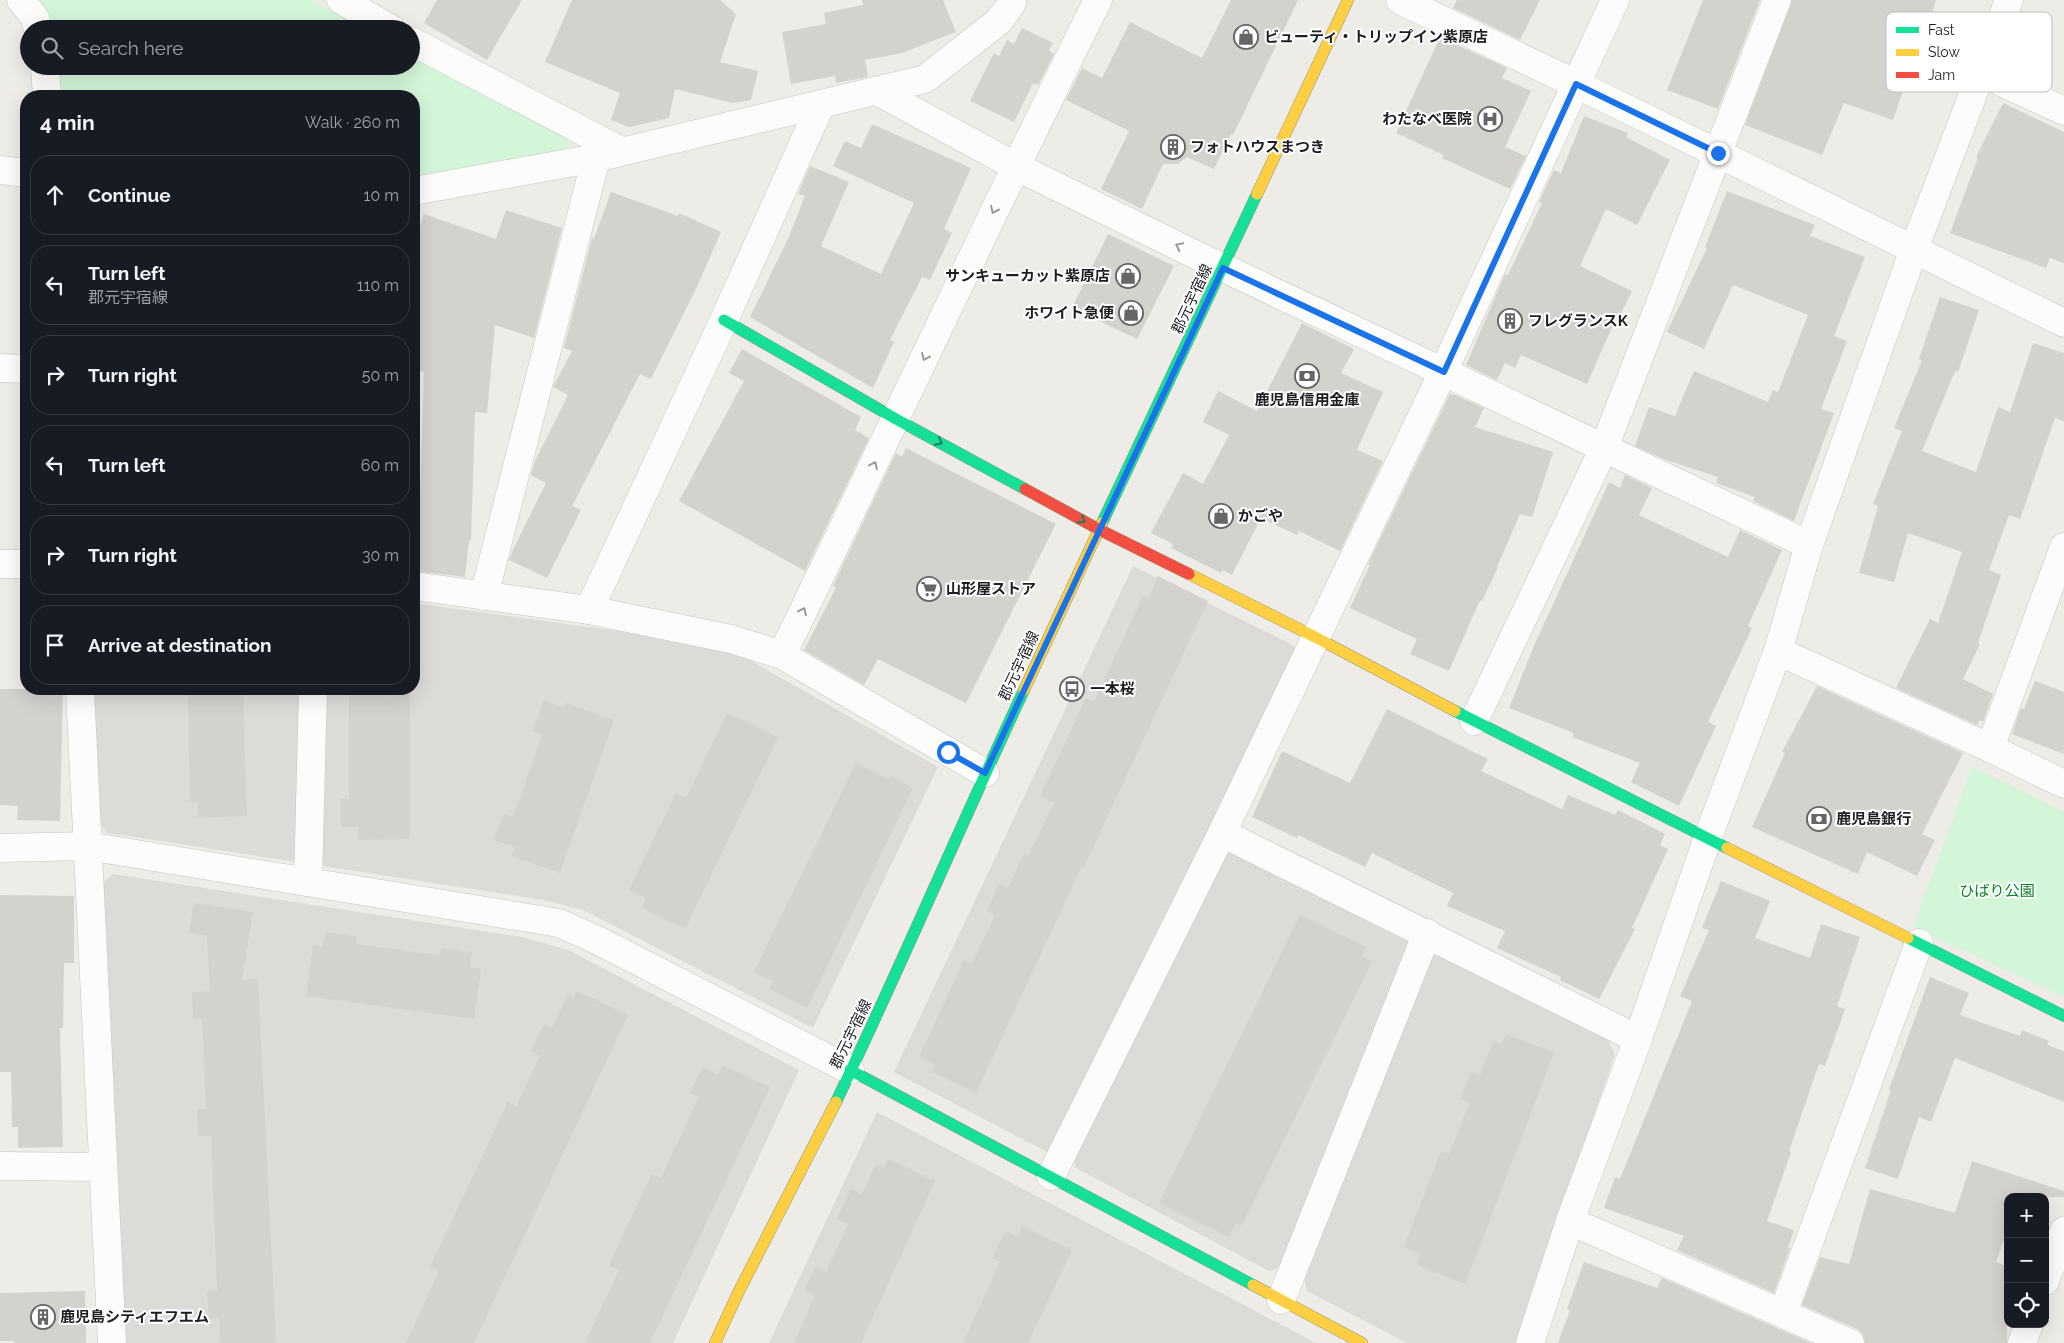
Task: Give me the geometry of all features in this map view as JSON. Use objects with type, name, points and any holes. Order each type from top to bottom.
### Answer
[{"type":"street","points":[[20,0],[36,20]]},
{"type":"street","points":[[341,0],[375,20]]},
{"type":"street","points":[[420,190],[596,158],[925,79],[999,21],[1012,3],[1012,0]]},
{"type":"street","points":[[782,655],[1015,166],[1098,0]]},
{"type":"street","name":"郡元宇宿線","points":[[715,1343],[738,1293],[813,1149],[887,995],[985,773],[1348,0]]},
{"type":"street","points":[[1400,0],[1718,153],[2064,324]]},
{"type":"street","points":[[1050,1176],[1222,833],[1444,372],[1615,0]]},
{"type":"street","points":[[1474,721],[1604,448],[1777,0]]},
{"type":"street","points":[[2005,12],[2009,0]]},
{"type":"street","points":[[420,46],[622,151]]},
{"type":"street","points":[[46,75],[47,90]]},
{"type":"street","points":[[877,90],[1015,166],[1223,268],[1809,545]]},
{"type":"street","points":[[1530,1343],[1570,1221],[1638,1039],[1708,837],[1778,651],[1809,545],[1914,249],[1975,92]]},
{"type":"street","points":[[2022,92],[2064,112]]},
{"type":"street","points":[[589,610],[724,320],[821,104]]},
{"type":"street","points":[[484,596],[596,158]]},
{"type":"street","points":[[0,170],[20,172]]},
{"type":"street","points":[[724,320],[896,419],[1100,530],[1315,637],[1474,721],[2064,1016]]},
{"type":"street","points":[[0,368],[20,369]]},
{"type":"street","points":[[1990,748],[2064,547]]},
{"type":"street","points":[[0,564],[20,564]]},
{"type":"street","points":[[420,587],[589,610],[731,639],[782,655],[985,773]]},
{"type":"street","points":[[1778,651],[2064,784]]},
{"type":"street","points":[[80,695],[112,1343]]},
{"type":"street","points":[[308,882],[313,695]]},
{"type":"street","points":[[1222,833],[1638,1039]]},
{"type":"street","points":[[0,848],[88,846],[559,923],[595,939],[850,1070],[1362,1343]]},
{"type":"street","points":[[1280,1300],[1427,933]]},
{"type":"street","points":[[1783,1312],[1919,944]]},
{"type":"street","points":[[0,1166],[102,1167]]},
{"type":"street","points":[[1570,1221],[1783,1312],[1850,1343]]},
{"type":"street","points":[[2049,1270],[2064,1231]]},
{"type":"street","points":[[2022,1343],[2028,1328]]},
{"type":"shaded area","points":[[1133,566],[1293,645],[1297,652],[1054,1149],[1047,1152],[894,1072]]},
{"type":"shaded area","points":[[420,604],[676,639],[744,657],[938,767],[813,1028],[583,910],[544,900],[107,833],[97,818],[90,695],[420,695]]},
{"type":"shaded area","points":[[1236,850],[1403,932],[1409,943],[1285,1265],[1269,1271],[1076,1168],[1073,1157],[1223,855]]},
{"type":"shaded area","points":[[113,874],[522,937],[568,950],[799,1070],[673,1343],[123,1343],[101,884]]},
{"type":"shaded area","points":[[1441,953],[1606,1036],[1615,1054],[1516,1343],[1407,1343],[1307,1291],[1303,1273],[1424,960]]},
{"type":"shaded area","points":[[877,1112],[1316,1343],[769,1343]]},
{"type":"green space","points":[[36,0],[311,0],[348,20],[48,20]]},
{"type":"green space","points":[[420,58],[568,135],[568,151],[420,177],[420,90],[58,90],[57,75],[420,75]]},
{"type":"green space","name":"ひばり公園","points":[[1972,767],[2064,812],[2064,997],[1913,927]]},
{"type":"building","points":[[437,0],[522,0],[487,60],[424,23]]},
{"type":"building","points":[[572,0],[720,0],[736,14],[720,62],[758,71],[751,100],[733,103],[675,89],[669,118],[629,127],[611,120],[620,93],[545,62]]},
{"type":"building","points":[[862,0],[943,0],[956,32],[902,53],[865,60],[868,77],[836,83],[835,76],[791,84],[782,32],[826,24],[824,13],[863,5]]},
{"type":"building","points":[[1231,0],[1298,0],[1233,135],[1231,134],[1214,169],[1187,157],[1178,164],[1163,164],[1142,209],[1101,189],[1129,131],[1066,100],[1082,68],[1102,78],[1130,22],[1202,58]]},
{"type":"building","points":[[1457,0],[1540,0],[1520,40],[1453,8]]},
{"type":"building","points":[[1703,0],[1760,0],[1718,109],[1667,90]]},
{"type":"building","points":[[1792,0],[1936,0],[1932,12],[1886,12],[1886,92],[1903,92],[1893,120],[1844,103],[1822,155],[1745,125]]},
{"type":"building","points":[[1022,28],[1053,43],[1049,51],[1054,54],[1038,85],[1033,83],[1014,122],[970,101],[994,53],[999,56],[1007,40],[1014,44]]},
{"type":"building","points":[[1440,37],[1507,68],[1502,78],[1531,91],[1505,147],[1526,156],[1510,189],[1442,158],[1444,155],[1396,133]]},
{"type":"building","points":[[2003,103],[2064,132],[2064,263],[2050,258],[2046,268],[1950,233],[1978,158],[1976,157]]},
{"type":"building","points":[[1584,116],[1628,133],[1626,137],[1670,160],[1637,225],[1606,209],[1580,266],[1632,291],[1619,318],[1617,316],[1587,384],[1521,355],[1515,368],[1505,363],[1497,380],[1466,365],[1505,274],[1508,275],[1542,203],[1539,202],[1554,170],[1561,173]]},
{"type":"building","points":[[872,124],[971,168],[944,229],[952,233],[930,280],[922,277],[890,340],[894,342],[873,388],[750,317],[787,241],[805,196],[798,194],[810,166],[849,182],[821,246],[881,274],[914,203],[833,166],[845,141],[861,148]]},
{"type":"building","points":[[1727,191],[1815,225],[1810,236],[1865,257],[1834,336],[1847,341],[1821,409],[1834,413],[1794,521],[1753,501],[1755,497],[1716,483],[1718,477],[1666,460],[1635,446],[1649,407],[1675,416],[1694,371],[1768,402],[1773,390],[1778,392],[1808,315],[1733,285],[1704,349],[1667,332],[1707,248],[1705,247]]},
{"type":"building","points":[[611,192],[678,216],[679,213],[721,232],[695,291],[651,379],[640,374],[572,506],[581,510],[547,578],[509,560],[546,483],[531,475],[535,461],[568,395],[553,387],[572,351],[564,348],[592,238],[594,239]]},
{"type":"building","points":[[506,210],[562,228],[534,338],[495,325],[487,413],[475,412],[471,541],[469,540],[465,577],[420,572],[424,372],[420,371],[420,226],[424,214],[496,239]]},
{"type":"building","name":"サンキューカット紫原店","points":[[1108,234],[1174,266],[1137,339],[1072,308]]},
{"type":"building","points":[[1940,297],[1979,310],[1958,372],[1955,371],[1922,451],[1976,472],[1998,407],[2010,412],[2033,343],[2064,353],[2064,421],[2055,418],[2020,519],[2009,515],[1989,570],[2001,575],[1978,643],[1980,644],[1963,679],[1993,694],[1983,722],[1979,720],[1977,725],[1896,688],[1930,619],[1938,623],[1962,552],[1908,533],[1894,582],[1859,573],[1878,506],[1873,504],[1902,431],[1894,428],[1922,360],[1919,359]]},
{"type":"building","points":[[1302,323],[1354,349],[1341,373],[1383,392],[1357,450],[1383,461],[1340,551],[1299,531],[1297,535],[1261,518],[1232,575],[1222,570],[1221,573],[1171,548],[1173,544],[1151,533],[1183,473],[1203,484],[1229,435],[1203,422],[1218,391],[1257,411]]},
{"type":"building","points":[[742,349],[861,417],[855,430],[869,438],[805,571],[679,501],[744,381],[729,373]]},
{"type":"building","points":[[1450,394],[1484,408],[1475,427],[1553,452],[1532,517],[1520,514],[1498,567],[1482,601],[1480,600],[1449,671],[1410,654],[1417,639],[1350,608],[1370,565],[1368,564]]},
{"type":"building","name":"山形屋ストア","points":[[906,448],[1056,524],[966,703],[878,659],[864,685],[804,650],[836,588],[833,586],[896,453],[902,457]]},
{"type":"building","points":[[1625,475],[1652,488],[1639,515],[1728,557],[1740,530],[1782,550],[1748,626],[1752,628],[1708,722],[1716,726],[1679,806],[1631,782],[1640,763],[1572,737],[1574,733],[1509,708],[1533,648],[1609,482],[1620,488]]},
{"type":"building","points":[[1158,576],[1208,601],[976,1093],[932,1072],[935,1064],[919,1057],[964,960],[972,964],[995,915],[987,911],[999,884],[1008,888],[1024,854],[1028,856],[1054,803],[1040,796],[1086,698],[1094,702],[1143,596],[1149,598]]},
{"type":"building","points":[[2035,681],[2064,692],[2064,754],[2012,734],[2021,708],[2024,709]]},
{"type":"building","points":[[1817,686],[1963,753],[1922,834],[1935,840],[1917,876],[1867,852],[1858,874],[1752,827],[1785,753],[1782,752]]},
{"type":"building","points":[[0,689],[20,689],[20,695],[63,695],[60,821],[17,820],[18,806],[0,805]]},
{"type":"building","points":[[188,695],[243,695],[247,816],[198,818],[198,802],[190,802]]},
{"type":"building","points":[[349,695],[410,695],[410,839],[358,840],[358,827],[341,827],[341,799],[349,799]]},
{"type":"building","points":[[544,700],[564,708],[566,703],[614,720],[560,873],[511,856],[515,847],[494,840],[504,814],[513,817],[529,773],[542,735],[533,731]]},
{"type":"building","points":[[1387,709],[1488,759],[1481,771],[1562,809],[1568,795],[1615,815],[1618,810],[1665,834],[1660,845],[1668,849],[1632,928],[1635,929],[1599,999],[1560,980],[1561,977],[1497,948],[1505,931],[1447,906],[1453,893],[1372,853],[1365,867],[1298,835],[1297,838],[1252,817],[1282,751],[1350,783]]},
{"type":"building","points":[[727,713],[778,737],[685,929],[642,908],[646,898],[629,890],[676,793],[686,798]]},
{"type":"building","points":[[856,763],[888,779],[890,776],[913,788],[807,1008],[769,989],[773,981],[754,972]]},
{"type":"building","points":[[1721,881],[1770,901],[1755,938],[1810,958],[1821,924],[1860,937],[1837,1006],[1845,1009],[1825,1066],[1819,1064],[1767,1221],[1794,1230],[1788,1248],[1790,1248],[1774,1293],[1677,1250],[1684,1236],[1604,1208],[1615,1177],[1620,1179],[1692,1001],[1680,996],[1709,930],[1702,928]]},
{"type":"building","points":[[0,895],[74,896],[74,963],[64,963],[63,1028],[60,1028],[63,1147],[18,1148],[18,1127],[12,1127],[11,1072],[0,1072]]},
{"type":"building","points":[[194,903],[253,912],[242,980],[258,979],[276,1343],[220,1343],[219,1318],[209,1319],[207,1291],[217,1290],[211,1136],[198,1136],[197,1109],[206,1109],[202,1018],[193,1019],[192,992],[210,991],[207,936],[189,933]]},
{"type":"building","points":[[1300,915],[1366,947],[1361,956],[1372,962],[1242,1225],[1236,1223],[1229,1237],[1159,1203]]},
{"type":"building","points":[[325,932],[357,936],[356,944],[440,955],[441,948],[472,952],[470,967],[481,969],[474,1019],[306,996],[313,945],[323,947]]},
{"type":"building","points":[[1930,977],[1969,993],[1960,1015],[2020,1036],[2022,1030],[2049,1041],[2047,1045],[2064,1051],[2064,1102],[1955,1058],[1931,1122],[1919,1117],[1898,1179],[1865,1168],[1891,1090],[1889,1089]]},
{"type":"building","points":[[577,991],[628,1015],[474,1343],[406,1343],[439,1271],[430,1267],[508,1102],[516,1106],[540,1056],[531,1051],[544,1024],[552,1028],[568,995],[574,998]]},
{"type":"building","points":[[1506,1034],[1554,1053],[1465,1284],[1417,1265],[1421,1254],[1404,1247],[1441,1151],[1449,1154],[1470,1102],[1461,1099],[1471,1072],[1480,1075],[1493,1041],[1501,1044]]},
{"type":"building","points":[[722,1065],[770,1087],[650,1343],[585,1343],[619,1270],[609,1266],[620,1241],[652,1174],[661,1178],[699,1097],[690,1093],[702,1067],[718,1074]]},
{"type":"building","points":[[888,1159],[935,1181],[861,1343],[794,1343],[815,1296],[804,1291],[815,1267],[826,1272],[848,1224],[837,1219],[851,1189],[862,1194],[876,1164],[884,1168]]},
{"type":"building","points":[[1972,1161],[2064,1191],[2064,1197],[2049,1197],[2049,1193],[2004,1193],[2004,1239],[1996,1262],[2004,1265],[2004,1328],[2007,1328],[2007,1343],[1865,1343],[1863,1334],[1857,1329],[1802,1305],[1820,1257],[1849,1264],[1870,1189],[1955,1213]]},
{"type":"building","points":[[1022,1226],[1072,1250],[1028,1343],[963,1343],[1000,1262],[992,1258],[1005,1231],[1018,1237]]},
{"type":"building","points":[[1584,1262],[1657,1288],[1662,1278],[1811,1343],[1558,1343],[1570,1310],[1567,1309]]},
{"type":"building","name":"鹿児島シティエフエム","points":[[85,1291],[86,1343],[14,1343],[14,1341],[0,1341],[0,1293]]},
{"type":"traffic: fast","points":[[1102,523],[1257,194]]},
{"type":"traffic: fast","points":[[724,320],[896,419],[1025,489]]},
{"type":"traffic: fast","points":[[836,1102],[1024,690]]},
{"type":"traffic: fast","points":[[1455,711],[1727,848]]},
{"type":"traffic: fast","points":[[1908,938],[2064,1016]]},
{"type":"traffic: fast","points":[[850,1070],[1253,1285]]},
{"type":"traffic: slow","points":[[1257,194],[1348,0]]},
{"type":"traffic: slow","points":[[1024,690],[1102,523]]},
{"type":"traffic: slow","points":[[1189,574],[1315,637],[1455,711]]},
{"type":"traffic: slow","points":[[1727,848],[1908,938]]},
{"type":"traffic: slow","points":[[715,1343],[738,1293],[836,1102]]},
{"type":"traffic: slow","points":[[1253,1285],[1362,1343]]},
{"type":"traffic: jam","points":[[1025,489],[1100,530],[1189,574]]},
{"type":"place","name":"ビューティ・トリップイン紫原店","points":[[1246,37]]},
{"type":"place","name":"わたなべ医院","points":[[1490,119]]},
{"type":"place","name":"フォトハウスまつき","points":[[1173,147]]},
{"type":"place","name":"サンキューカット紫原店","points":[[1128,276]]},
{"type":"place","name":"ホワイト急便","points":[[1131,313]]},
{"type":"place","name":"フレグランスK","points":[[1510,321]]},
{"type":"place","name":"鹿児島信用金庫","points":[[1307,376]]},
{"type":"place","name":"かごや","points":[[1221,516]]},
{"type":"place","name":"山形屋ストア","points":[[929,589]]},
{"type":"place","name":"一本桜","points":[[1072,689]]},
{"type":"place","name":"鹿児島銀行","points":[[1819,819]]},
{"type":"place","name":"鹿児島シティエフエム","points":[[43,1317]]},
{"type":"route","points":[[948,752],[985,773],[1223,268],[1444,372],[1576,84],[1718,153]]}]
